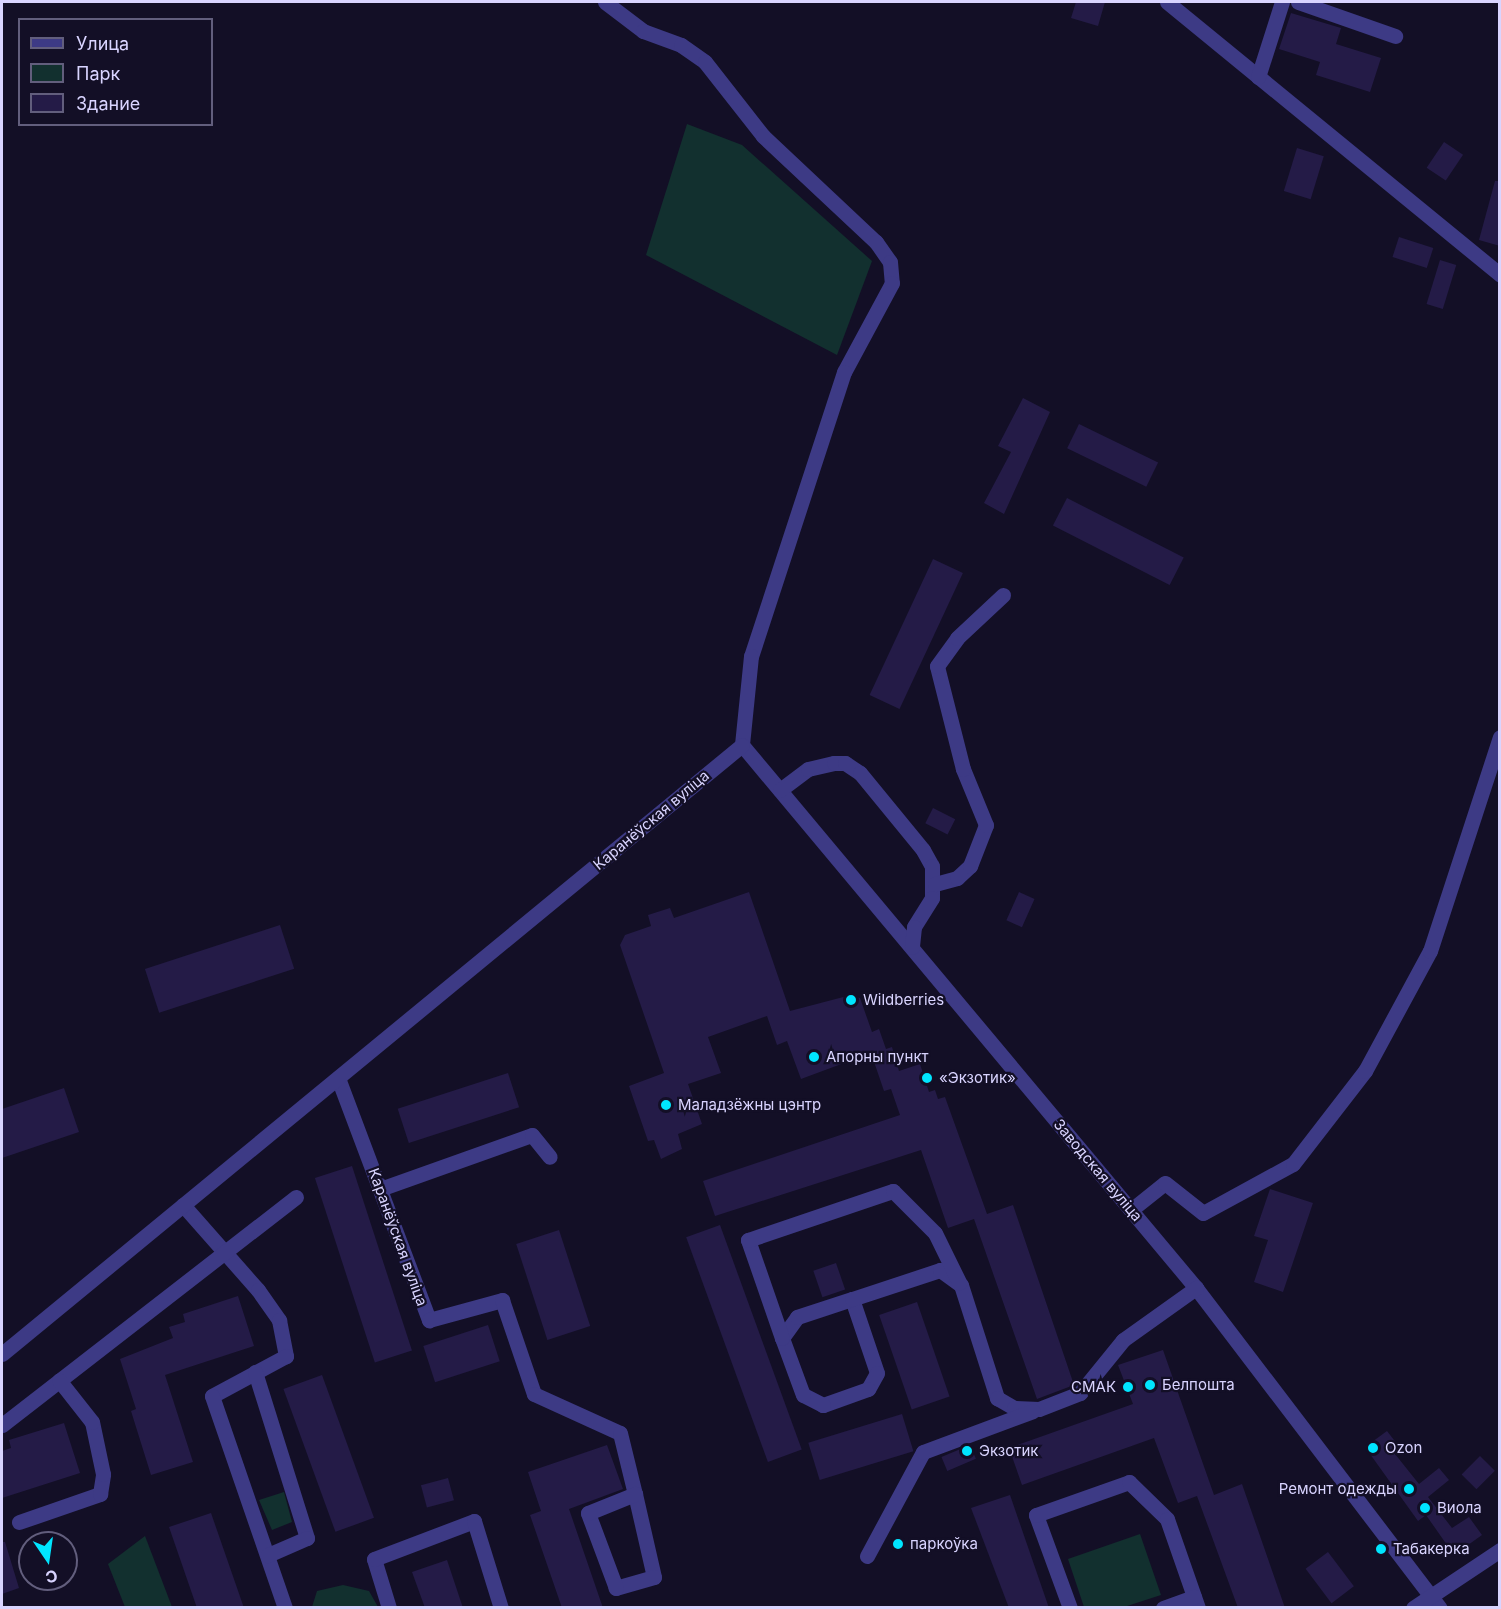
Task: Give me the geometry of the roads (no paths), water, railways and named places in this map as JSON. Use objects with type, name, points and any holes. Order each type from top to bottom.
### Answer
[{"type":"street","points":[[605,2],[643,31],[681,45],[705,62],[779,154],[876,242],[890,262],[892,283],[844,372],[752,656],[742,745]]},
{"type":"street","points":[[1167,2],[1500,275]]},
{"type":"street","points":[[1258,76],[1282,2]]},
{"type":"street","points":[[1298,2],[1395,36]]},
{"type":"street","points":[[934,884],[957,878],[970,866],[986,825],[963,769],[937,666],[957,638],[1003,594]]},
{"type":"street","points":[[1131,1210],[1164,1183],[1203,1213],[1293,1164],[1365,1071],[1430,951],[1500,736]]},
{"type":"street","name":"Заводская вуліца","points":[[742,745],[1196,1288],[1435,1602]]},
{"type":"street","name":"Каранёўская вуліца","points":[[2,1354],[742,745]]},
{"type":"street","points":[[780,790],[808,769],[845,763],[860,773],[923,850],[934,884],[932,898],[914,927],[912,947]]},
{"type":"street","name":"Каранёўская вуліца","points":[[338,1078],[429,1320],[502,1300],[534,1394],[620,1433],[635,1494],[654,1577],[616,1588],[588,1513],[635,1494]]},
{"type":"street","points":[[380,1189],[532,1136],[550,1157]]},
{"type":"street","points":[[852,1299],[878,1373],[868,1389],[823,1405],[803,1395],[747,1240],[893,1191],[935,1233],[961,1285],[997,1398],[1014,1408],[1039,1409]]},
{"type":"street","points":[[2,1425],[296,1197]]},
{"type":"street","points":[[183,1205],[225,1250],[279,1320],[286,1356],[212,1396],[285,1608]]},
{"type":"street","points":[[782,1338],[797,1317],[940,1270],[961,1285]]},
{"type":"street","points":[[867,1556],[923,1452],[1080,1393],[1123,1340],[1196,1288]]},
{"type":"street","points":[[255,1372],[307,1538],[268,1555]]},
{"type":"street","points":[[19,1522],[100,1494],[103,1474],[92,1422],[58,1380]]},
{"type":"street","points":[[1070,1608],[1036,1515],[1129,1482],[1167,1519],[1196,1602],[1163,1608]]},
{"type":"street","points":[[389,1608],[374,1559],[474,1521],[501,1608]]},
{"type":"street","points":[[1413,1608],[1435,1602],[1499,1551]]},
{"type":"place","name":"Wildberries","points":[[851,1000]]},
{"type":"place","name":"Апорны пункт","points":[[814,1057]]},
{"type":"place","name":"«Экзотик»","points":[[927,1078]]},
{"type":"place","name":"Маладзёжны цэнтр","points":[[666,1105]]},
{"type":"place","name":"Белпошта","points":[[1150,1385]]},
{"type":"place","name":"СМАК","points":[[1128,1387]]},
{"type":"place","name":"Ozon","points":[[1373,1448]]},
{"type":"place","name":"Экзотик","points":[[967,1451]]},
{"type":"place","name":"Ремонт одежды","points":[[1409,1489]]},
{"type":"place","name":"Виола","points":[[1425,1508]]},
{"type":"place","name":"паркоўка","points":[[898,1544]]},
{"type":"place","name":"Табакерка","points":[[1381,1549]]}]
